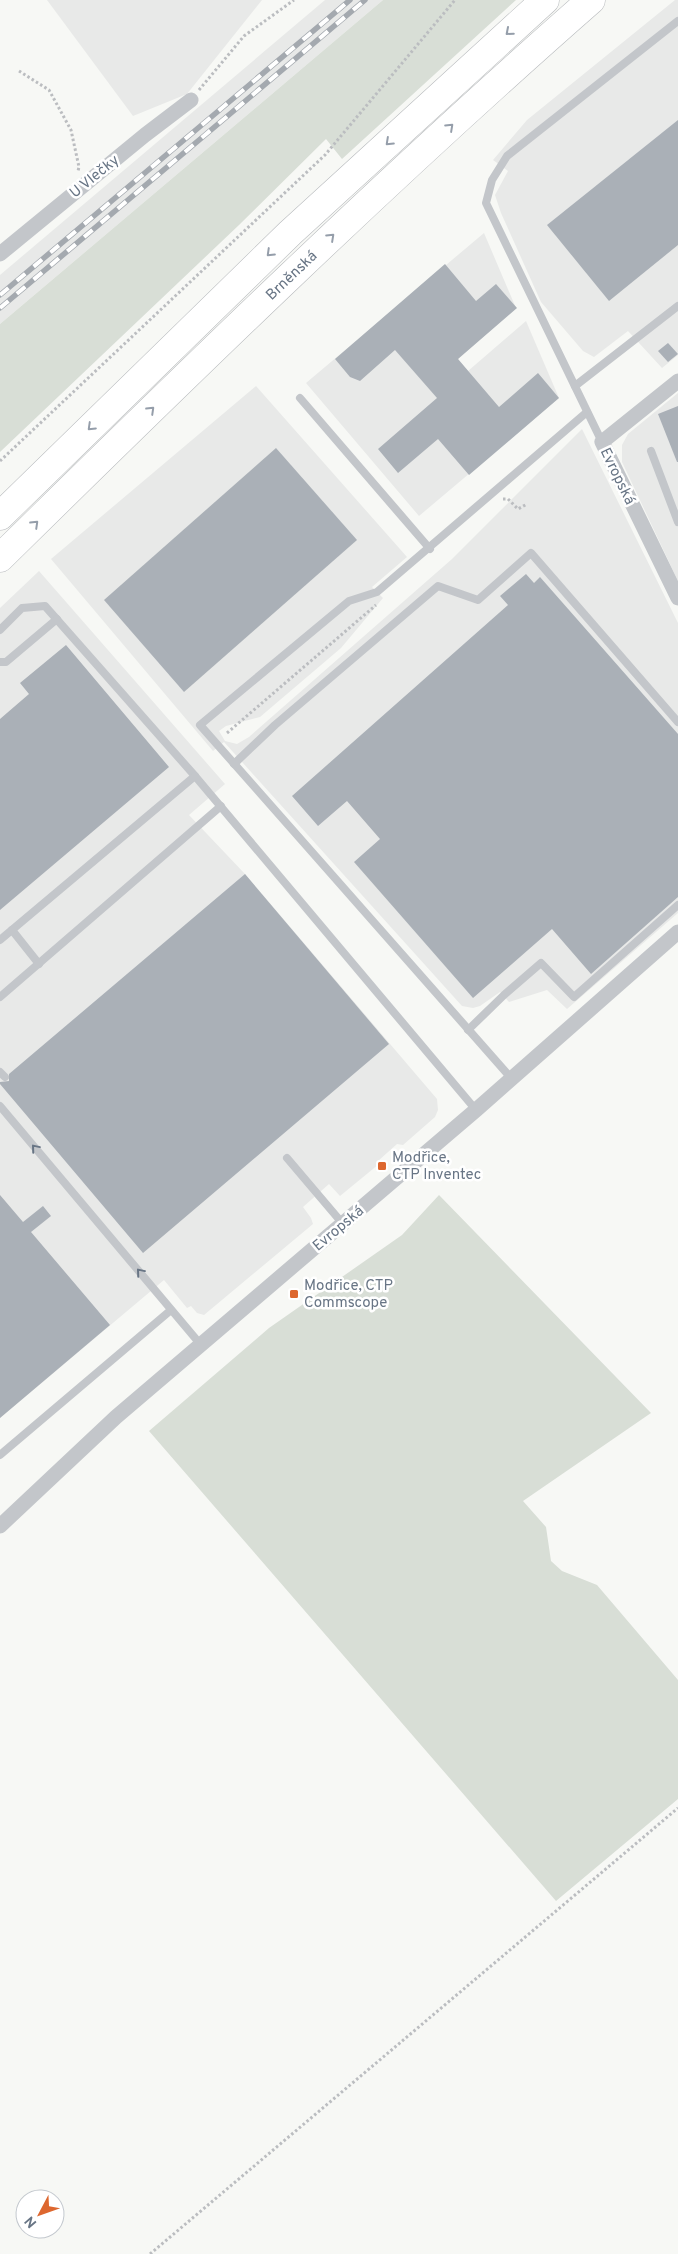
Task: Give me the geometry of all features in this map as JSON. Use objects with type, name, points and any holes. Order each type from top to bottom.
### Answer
[{"type":"highway","name":"Brněnská","points":[[0,516],[290,233],[545,0]]},
{"type":"highway","name":"Brněnská","points":[[0,558],[312,255],[513,69],[591,0]]},
{"type":"street","name":"U Vlečky","points":[[0,254],[191,100]]},
{"type":"street","name":"Evropská","points":[[678,381],[602,442],[674,580],[678,598]]},
{"type":"street","name":"Evropská","points":[[0,1526],[116,1417],[512,1079],[678,932]]},
{"type":"lane","points":[[602,442],[486,203],[492,180],[507,156],[678,21]]},
{"type":"lane","points":[[575,386],[678,306]]},
{"type":"lane","points":[[300,398],[430,549]]},
{"type":"lane","points":[[512,1079],[200,725],[349,601],[374,594],[430,549],[587,412]]},
{"type":"lane","points":[[650,451],[678,522]]},
{"type":"lane","points":[[234,764],[275,725],[438,586],[478,600],[531,553],[678,722]]},
{"type":"lane","points":[[0,630],[22,608],[45,606],[221,806],[476,1110]]},
{"type":"lane","points":[[0,662],[6,662],[56,619]]},
{"type":"lane","points":[[0,940],[195,776]]},
{"type":"lane","points":[[0,997],[221,806]]},
{"type":"lane","points":[[468,1030],[541,963],[574,996],[678,905]]},
{"type":"lane","points":[[12,930],[39,964]]},
{"type":"lane","points":[[0,1106],[201,1344]]},
{"type":"lane","points":[[287,1158],[343,1224]]},
{"type":"lane","points":[[0,1455],[171,1310]]},
{"type":"path","points":[[191,100],[244,36],[294,0]]},
{"type":"path","points":[[0,461],[325,155],[455,0]]},
{"type":"path","points":[[19,71],[49,90],[71,130],[79,167],[75,192]]},
{"type":"path","points":[[500,499],[508,499],[518,509],[527,504]]},
{"type":"path","points":[[226,733],[381,600]]},
{"type":"path","points":[[150,2254],[678,1808]]},
{"type":"shaded area","points":[[47,0],[262,0],[187,94],[133,116]]},
{"type":"shaded area","points":[[325,0],[383,0],[0,324],[0,275]]},
{"type":"shaded area","points":[[383,0],[516,0],[342,159],[326,139],[239,225],[0,452],[0,324]]},
{"type":"shaded area","points":[[675,0],[678,0],[678,355],[662,368],[628,331],[594,357],[583,351],[541,302],[501,213],[495,195],[508,171],[493,160],[527,120]]},
{"type":"shaded area","points":[[484,233],[516,308],[458,359],[468,371],[526,321],[559,398],[419,516],[306,383]]},
{"type":"shaded area","points":[[256,386],[407,557],[372,587],[383,598],[341,648],[260,717],[226,726],[219,731],[225,741],[237,744],[249,737],[452,559],[582,429],[678,623],[678,913],[567,1009],[547,990],[509,1002],[500,992],[480,1006],[473,1008],[462,1006],[224,742],[213,751],[51,559]]},
{"type":"shaded area","points":[[678,393],[678,581],[622,462],[622,445],[628,434]]},
{"type":"shaded area","points":[[39,571],[225,784],[189,815],[245,874],[437,1099],[438,1110],[435,1117],[403,1145],[397,1144],[378,1161],[379,1164],[340,1196],[329,1184],[303,1207],[313,1224],[204,1315],[197,1313],[191,1306],[187,1308],[164,1280],[0,1418],[0,608]]},
{"type":"shaded area","points":[[439,1195],[651,1413],[523,1501],[546,1527],[551,1561],[562,1571],[597,1585],[678,1680],[678,1799],[556,1901],[149,1431],[269,1328],[402,1235]]},
{"type":"building","points":[[678,120],[678,245],[609,301],[547,225]]},
{"type":"building","points":[[445,264],[476,301],[496,284],[517,308],[458,359],[499,407],[538,373],[559,398],[469,475],[438,439],[398,473],[378,449],[437,398],[395,350],[360,381],[350,377],[335,359]]},
{"type":"building","points":[[668,343],[678,354],[668,362],[658,351]]},
{"type":"building","points":[[678,406],[678,462],[677,462],[658,414]]},
{"type":"building","points":[[276,448],[357,540],[184,692],[104,600]]},
{"type":"building","points":[[526,574],[534,583],[540,577],[678,734],[678,897],[591,974],[552,929],[473,998],[354,862],[380,839],[347,801],[318,826],[292,796],[508,605],[500,596]]},
{"type":"building","points":[[66,645],[169,767],[0,910],[0,719],[29,694],[20,683]]},
{"type":"building","points":[[245,874],[389,1044],[143,1253],[0,1082],[9,1081],[9,1074]]},
{"type":"building","points":[[0,1195],[23,1222],[43,1206],[51,1216],[31,1232],[110,1325],[0,1418]]},
{"type":"railway","points":[[0,295],[350,0]]},
{"type":"railway","points":[[0,308],[365,0]]},
{"type":"place","name":"Modřice, CTP Inventec","points":[[382,1166]]},
{"type":"place","name":"Modřice, CTP Commscope","points":[[294,1294]]}]
